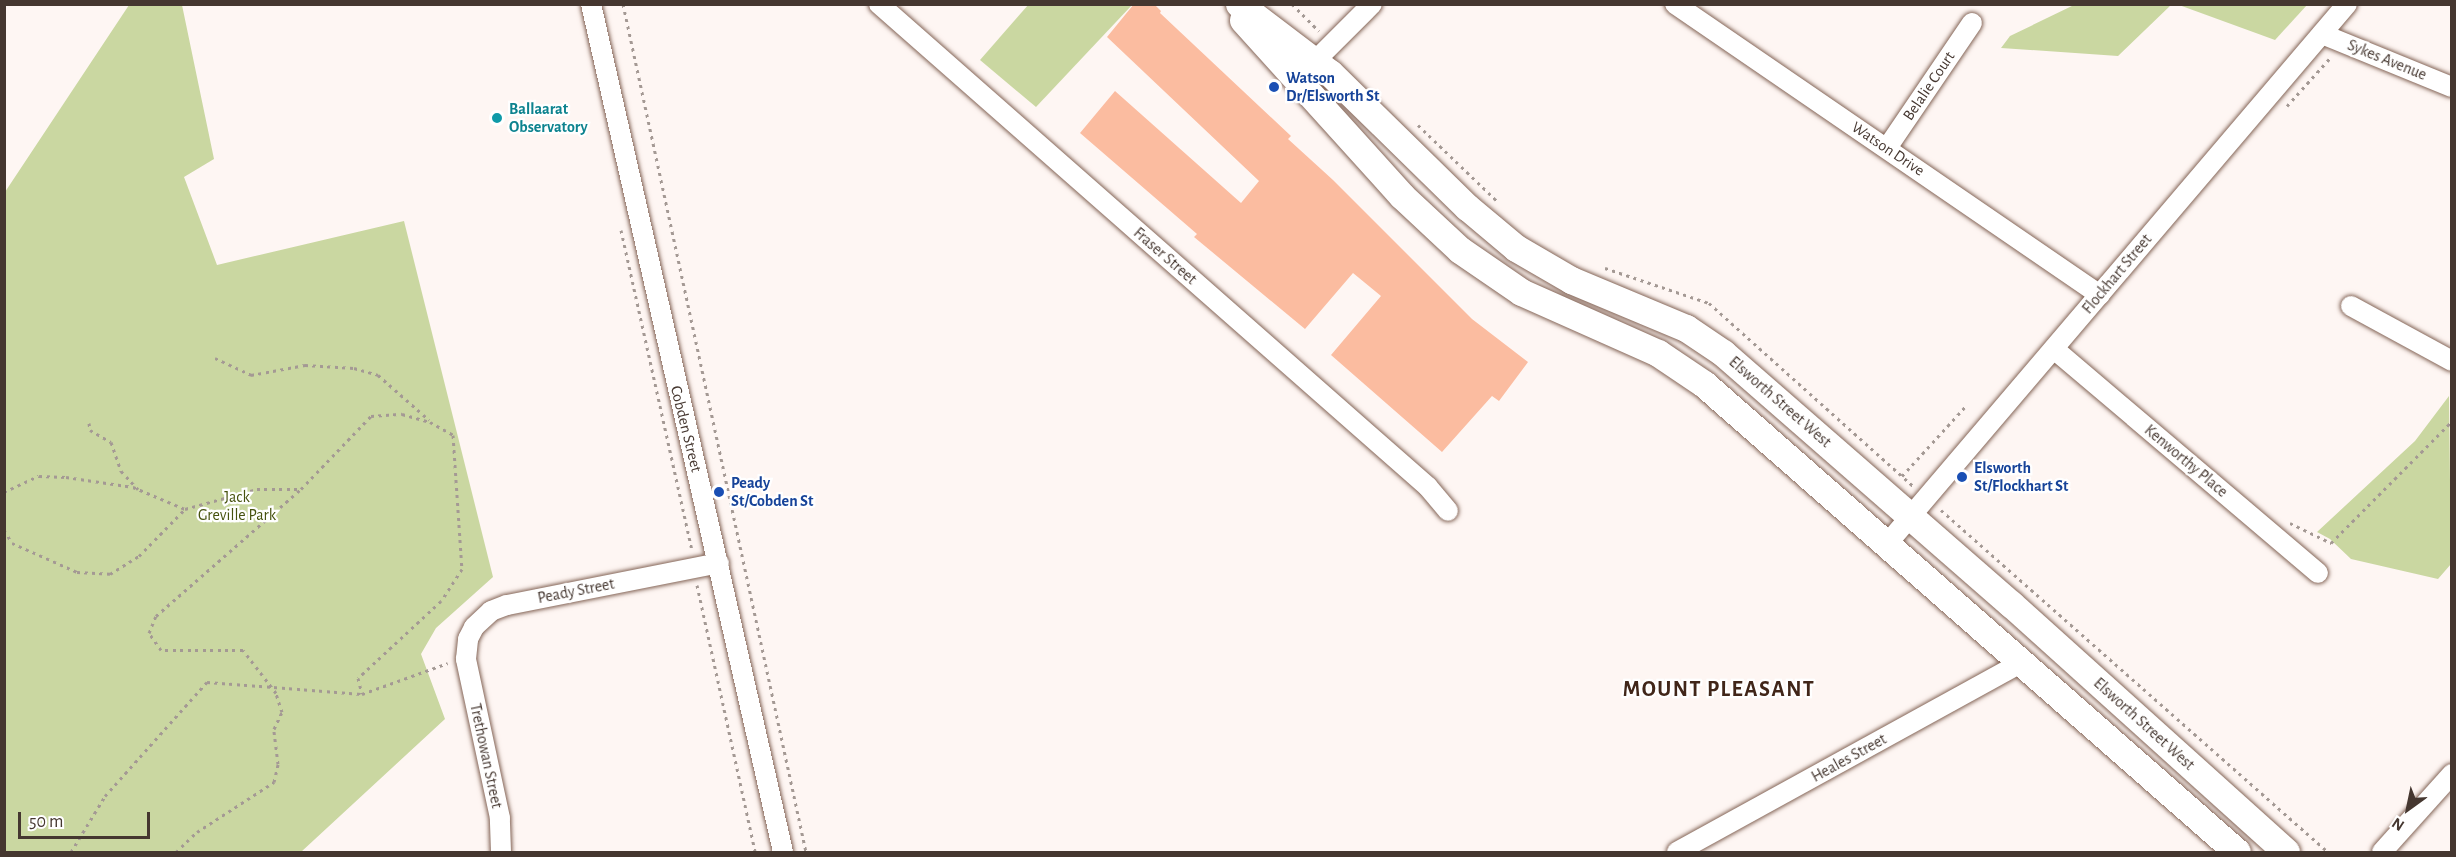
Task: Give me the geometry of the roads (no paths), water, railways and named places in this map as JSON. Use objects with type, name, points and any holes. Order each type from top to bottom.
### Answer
[{"type":"street","name":"Cobden Street","points":[[591,4],[678,397],[719,563],[783,852]]},
{"type":"street","name":"Fraser Street","points":[[879,4],[1428,487],[1449,511]]},
{"type":"street","points":[[1230,4],[1295,81],[1416,210],[1480,266],[1539,302],[1643,345],[1692,374],[2230,849]]},
{"type":"street","name":"Elsworth Street West","points":[[1239,4],[1316,61],[1502,237],[1571,280],[1657,314],[1703,339],[1920,508],[2286,852]]},
{"type":"street","points":[[1295,81],[1372,4]]},
{"type":"street","name":"Flockhart Street","points":[[1887,544],[2347,4]]},
{"type":"street","name":"Watson Drive","points":[[1680,6],[2100,294]]},
{"type":"street","name":"Belalie Court","points":[[1887,148],[1972,23]]},
{"type":"street","name":"Sykes Avenue","points":[[2322,34],[2451,87]]},
{"type":"street","points":[[2351,306],[2451,361]]},
{"type":"street","name":"Kenworthy Place","points":[[2054,349],[2318,573]]},
{"type":"street","name":"Peady Street","points":[[466,659],[468,639],[474,627],[498,608],[719,563]]},
{"type":"street","name":"Trethowan Street","points":[[466,659],[500,818],[501,852]]},
{"type":"street","name":"Heales Street","points":[[1677,852],[2021,663]]},
{"type":"street","points":[[2382,852],[2451,774]]},
{"type":"place","name":"Watson Dr/Elsworth St","points":[[1274,87]]},
{"type":"place","name":"Ballaarat Observatory","points":[[497,118]]},
{"type":"place","name":"Elsworth St/Flockhart St","points":[[1962,477]]},
{"type":"place","name":"Peady St/Cobden St","points":[[719,492]]},
{"type":"district","name":"MOUNT PLEASANT","points":[[1719,690]]},
{"type":"park label","name":"Jack Greville Park","points":[[237,506]]}]
